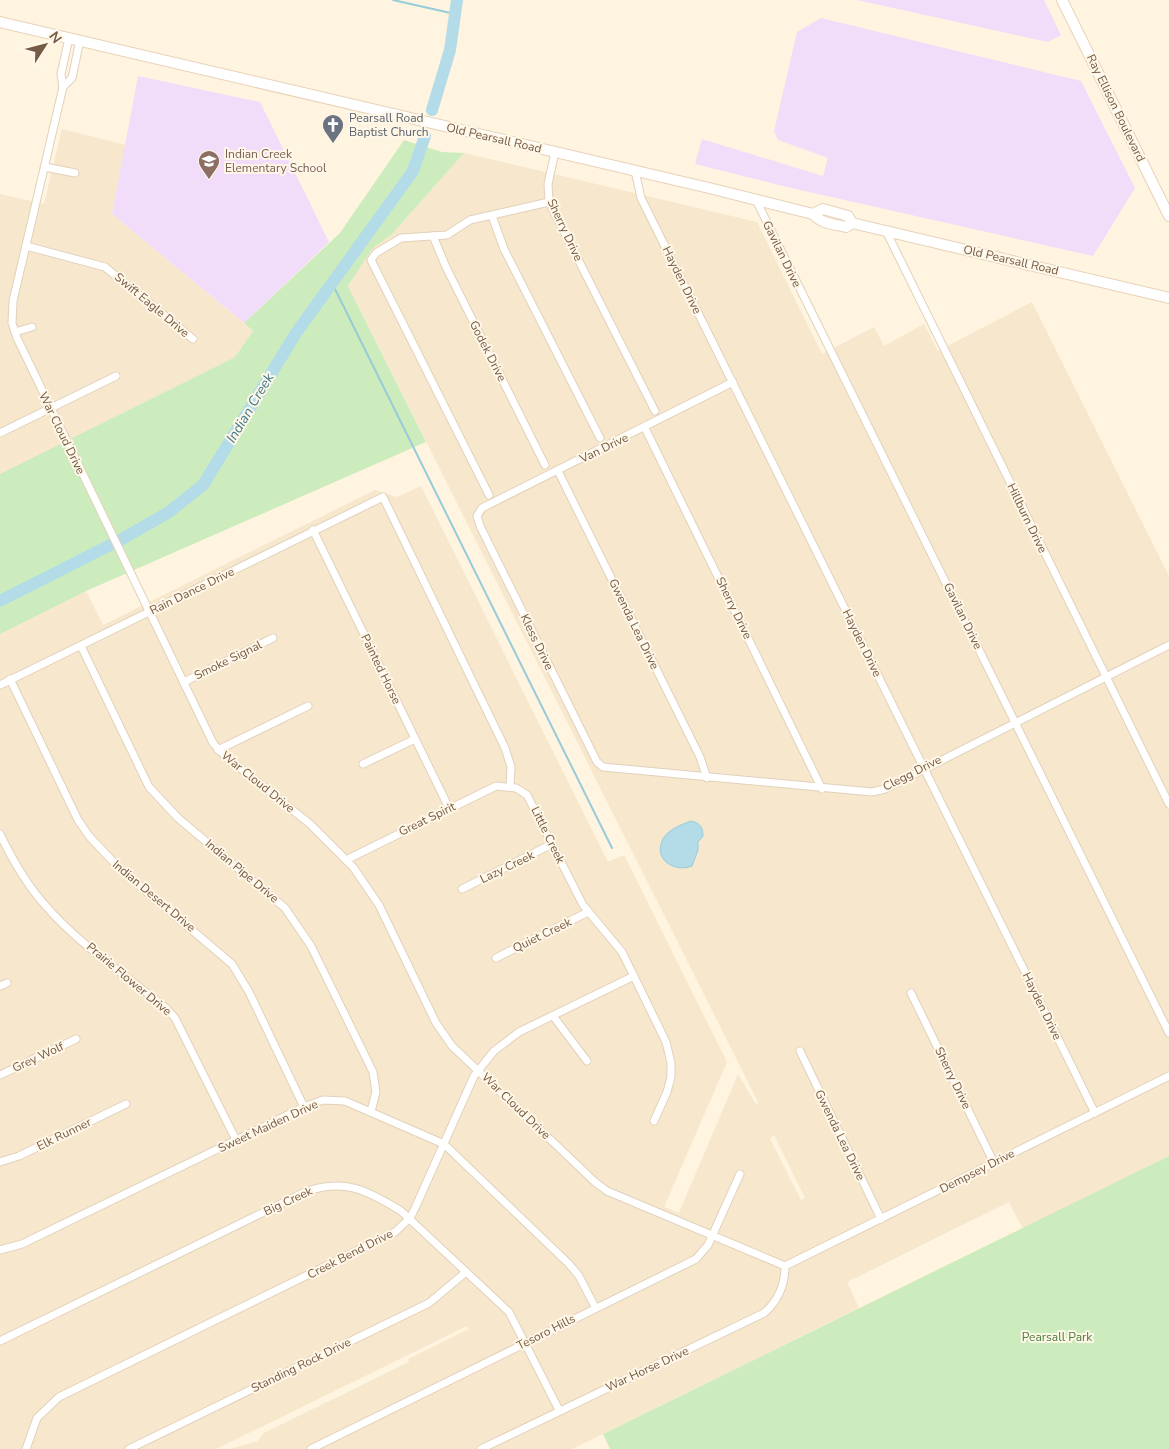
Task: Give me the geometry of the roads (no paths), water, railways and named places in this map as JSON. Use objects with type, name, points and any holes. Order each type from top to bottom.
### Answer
[{"type":"main road","name":"Ray Ellison Boulevard","points":[[1062,0],[1169,216]]},
{"type":"main road","name":"Old Pearsall Road","points":[[0,22],[756,200],[813,214],[820,221],[846,228],[852,223],[1169,298]]},
{"type":"street","name":"War Cloud Drive","points":[[69,38],[61,74],[63,87],[13,301],[12,316],[15,332],[50,409],[218,750],[310,824],[346,860],[379,905],[436,1023],[452,1046],[595,1182],[608,1191],[785,1266]]},
{"type":"street","name":"War Cloud Drive","points":[[63,87],[72,78],[80,40]]},
{"type":"street","name":"Sherry Drive","points":[[555,152],[548,184],[549,202],[655,412]]},
{"type":"street","points":[[44,167],[75,173]]},
{"type":"street","name":"Hayden Drive","points":[[635,171],[641,198],[1095,1113]]},
{"type":"street","name":"Gavilan Drive","points":[[756,200],[1169,1033]]},
{"type":"street","points":[[489,495],[371,260],[376,253],[400,238],[447,234],[470,220],[549,202]]},
{"type":"street","points":[[492,216],[504,249],[600,438]]},
{"type":"street","name":"Hillburn Drive","points":[[886,231],[1169,804]]},
{"type":"street","name":"Godek Drive","points":[[433,236],[446,267],[545,465]]},
{"type":"street","name":"Swift Eagle Drive","points":[[26,246],[105,267],[193,339]]},
{"type":"street","points":[[15,332],[32,327]]},
{"type":"street","points":[[0,433],[116,376]]},
{"type":"street","name":"Van Drive","points":[[477,516],[482,508],[645,428],[733,382]]},
{"type":"street","name":"Sherry Drive","points":[[645,428],[822,789]]},
{"type":"street","name":"Gwenda Lea Drive","points":[[558,471],[700,757],[707,778]]},
{"type":"street","name":"Rain Dance Drive","points":[[0,684],[383,497],[505,748],[511,767],[510,786]]},
{"type":"street","name":"Kless Drive","points":[[477,516],[480,526],[597,762],[601,766]]},
{"type":"street","name":"Painted Horse","points":[[314,530],[449,808]]},
{"type":"street","name":"Smoke Signal","points":[[184,682],[273,638]]},
{"type":"street","name":"Clegg Drive","points":[[601,766],[707,778],[872,792],[884,788],[1169,645]]},
{"type":"street","name":"Indian Pipe Drive","points":[[81,646],[144,776],[158,798],[178,818],[285,908],[305,935],[373,1072],[376,1092],[371,1111]]},
{"type":"street","name":"Indian Desert Drive","points":[[10,680],[78,820],[89,836],[120,869],[232,964],[249,992],[304,1107]]},
{"type":"street","points":[[218,750],[308,706]]},
{"type":"street","points":[[362,764],[415,739]]},
{"type":"street","name":"Great Spirit","points":[[346,860],[496,786],[510,786]]},
{"type":"street","name":"Little Creek","points":[[510,786],[522,791],[531,800],[588,912],[622,952],[666,1042],[670,1056],[669,1084],[654,1121]]},
{"type":"street","name":"Prairie Flower Drive","points":[[0,834],[19,870],[56,916],[175,1018],[236,1140]]},
{"type":"street","name":"Lazy Creek","points":[[462,889],[552,844]]},
{"type":"street","name":"Quiet Creek","points":[[496,958],[588,912]]},
{"type":"street","name":"Creek Bend Drive","points":[[26,1449],[37,1418],[59,1397],[390,1235],[410,1218],[478,1070],[494,1051],[511,1037],[634,976]]},
{"type":"street","points":[[0,986],[7,983]]},
{"type":"street","name":"Sherry Drive","points":[[911,993],[994,1163]]},
{"type":"street","points":[[553,1016],[587,1061]]},
{"type":"street","name":"Grey Wolf","points":[[0,1075],[76,1039]]},
{"type":"street","name":"Gwenda Lea Drive","points":[[800,1051],[881,1219]]},
{"type":"street","name":"Dempsey Drive","points":[[785,1266],[1169,1076]]},
{"type":"street","name":"Sweet Maiden Drive","points":[[0,1250],[22,1244],[304,1107],[323,1100],[338,1100],[371,1111],[444,1144],[569,1264],[579,1276],[595,1307]]},
{"type":"street","name":"Elk Runner","points":[[0,1162],[19,1156],[126,1104]]},
{"type":"street","name":"Tesoro Hills","points":[[311,1449],[595,1307],[696,1259],[704,1253],[740,1174]]},
{"type":"street","name":"Big Creek","points":[[0,1340],[318,1188],[336,1184],[354,1188],[392,1205],[410,1218],[509,1312],[559,1410]]},
{"type":"street","name":"War Horse Drive","points":[[481,1449],[764,1313],[774,1304],[780,1292],[785,1278],[785,1266]]},
{"type":"street","name":"Standing Rock Drive","points":[[129,1449],[429,1303],[466,1272]]},
{"type":"water","points":[[691,821],[700,826],[703,836],[698,842],[698,850],[692,866],[686,868],[675,867],[665,861],[660,851],[661,844],[665,835]]},
{"type":"waterway","points":[[393,0],[455,14]]},
{"type":"waterway","name":"Indian Creek","points":[[432,110],[450,50],[457,0]]},
{"type":"waterway","name":"Indian Creek","points":[[0,601],[122,539],[169,512],[203,485],[296,333],[413,171],[425,136]]},
{"type":"waterway","points":[[332,283],[612,848]]},
{"type":"place","name":"Pearsall Road Baptist Church","points":[[333,144]]},
{"type":"place","name":"Indian Creek Elementary School","points":[[209,180]]},
{"type":"park label","name":"Pearsall Park","points":[[1057,1337]]}]
